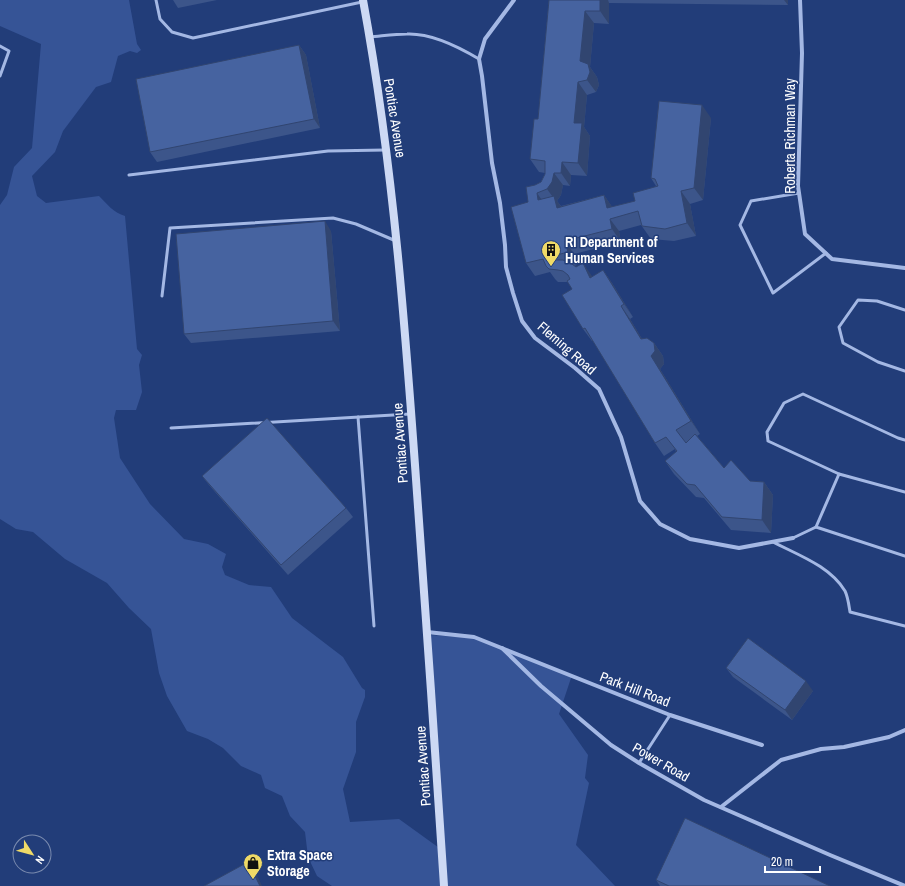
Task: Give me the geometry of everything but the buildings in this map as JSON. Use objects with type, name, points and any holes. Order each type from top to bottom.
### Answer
[{"type":"main road","name":"Pontiac Avenue","points":[[363,1],[387,150],[397,241],[412,414],[444,886]]},
{"type":"street","name":"Fleming Road","points":[[514,0],[485,39],[479,59],[492,163],[506,245],[506,267],[522,322],[535,338],[575,368],[599,389],[621,437],[640,501],[660,524],[690,539],[739,548],[793,538]]},
{"type":"street","name":"Roberta Richman Way","points":[[800,0],[802,53],[798,186],[805,234],[832,259],[905,268]]},
{"type":"street","name":"Power Road","points":[[426,632],[474,637],[502,648],[541,686],[611,745],[639,763],[704,800],[905,886]]},
{"type":"street","name":"Park Hill Road","points":[[502,648],[670,715],[762,745]]},
{"type":"street","points":[[721,807],[781,760],[821,749],[844,747],[889,736],[905,730]]},
{"type":"lane","points":[[156,0],[160,19],[172,32],[193,38],[363,1]]},
{"type":"lane","points":[[369,37],[409,34],[433,38],[449,43],[479,59]]},
{"type":"lane","points":[[0,46],[9,51],[0,76]]},
{"type":"lane","points":[[129,174],[328,151],[387,150]]},
{"type":"lane","points":[[799,193],[751,201],[740,225],[773,293],[826,253]]},
{"type":"lane","points":[[162,296],[170,228],[333,218],[356,224],[397,241]]},
{"type":"lane","points":[[905,310],[877,301],[858,300],[839,326],[843,343],[878,362],[905,371]]},
{"type":"lane","points":[[905,440],[802,394],[784,404],[767,432],[768,441],[839,474],[905,492]]},
{"type":"lane","points":[[171,428],[412,414]]},
{"type":"lane","points":[[358,417],[374,626]]},
{"type":"lane","points":[[793,538],[816,527],[839,474]]},
{"type":"lane","points":[[816,527],[905,556]]},
{"type":"lane","points":[[772,542],[815,564],[833,578],[845,592],[850,612],[905,626]]},
{"type":"lane","points":[[639,763],[670,715]]},
{"type":"shaded area","points":[[0,0],[129,0],[137,44],[141,50],[137,53],[130,51],[118,56],[111,82],[96,87],[63,131],[55,152],[32,176],[37,196],[46,203],[99,196],[114,210],[125,216],[137,349],[142,355],[139,365],[142,392],[136,410],[116,410],[114,418],[120,458],[150,504],[184,539],[208,544],[226,554],[222,567],[225,575],[249,585],[271,587],[292,618],[343,657],[362,688],[365,690],[365,697],[356,722],[356,752],[343,789],[350,822],[399,819],[442,850],[430,635],[476,638],[572,675],[559,714],[588,755],[585,778],[589,783],[576,845],[615,886],[332,886],[317,876],[308,857],[305,832],[290,816],[282,796],[265,788],[261,775],[241,766],[223,748],[208,739],[187,731],[167,696],[159,673],[151,629],[129,608],[107,583],[65,559],[33,532],[16,529],[0,519],[0,205],[7,195],[14,167],[32,148],[41,44],[0,26]]},
{"type":"place","name":"RI Department of Human Services","points":[[551,267]]},
{"type":"place","name":"Extra Space Storage","points":[[253,880]]}]
